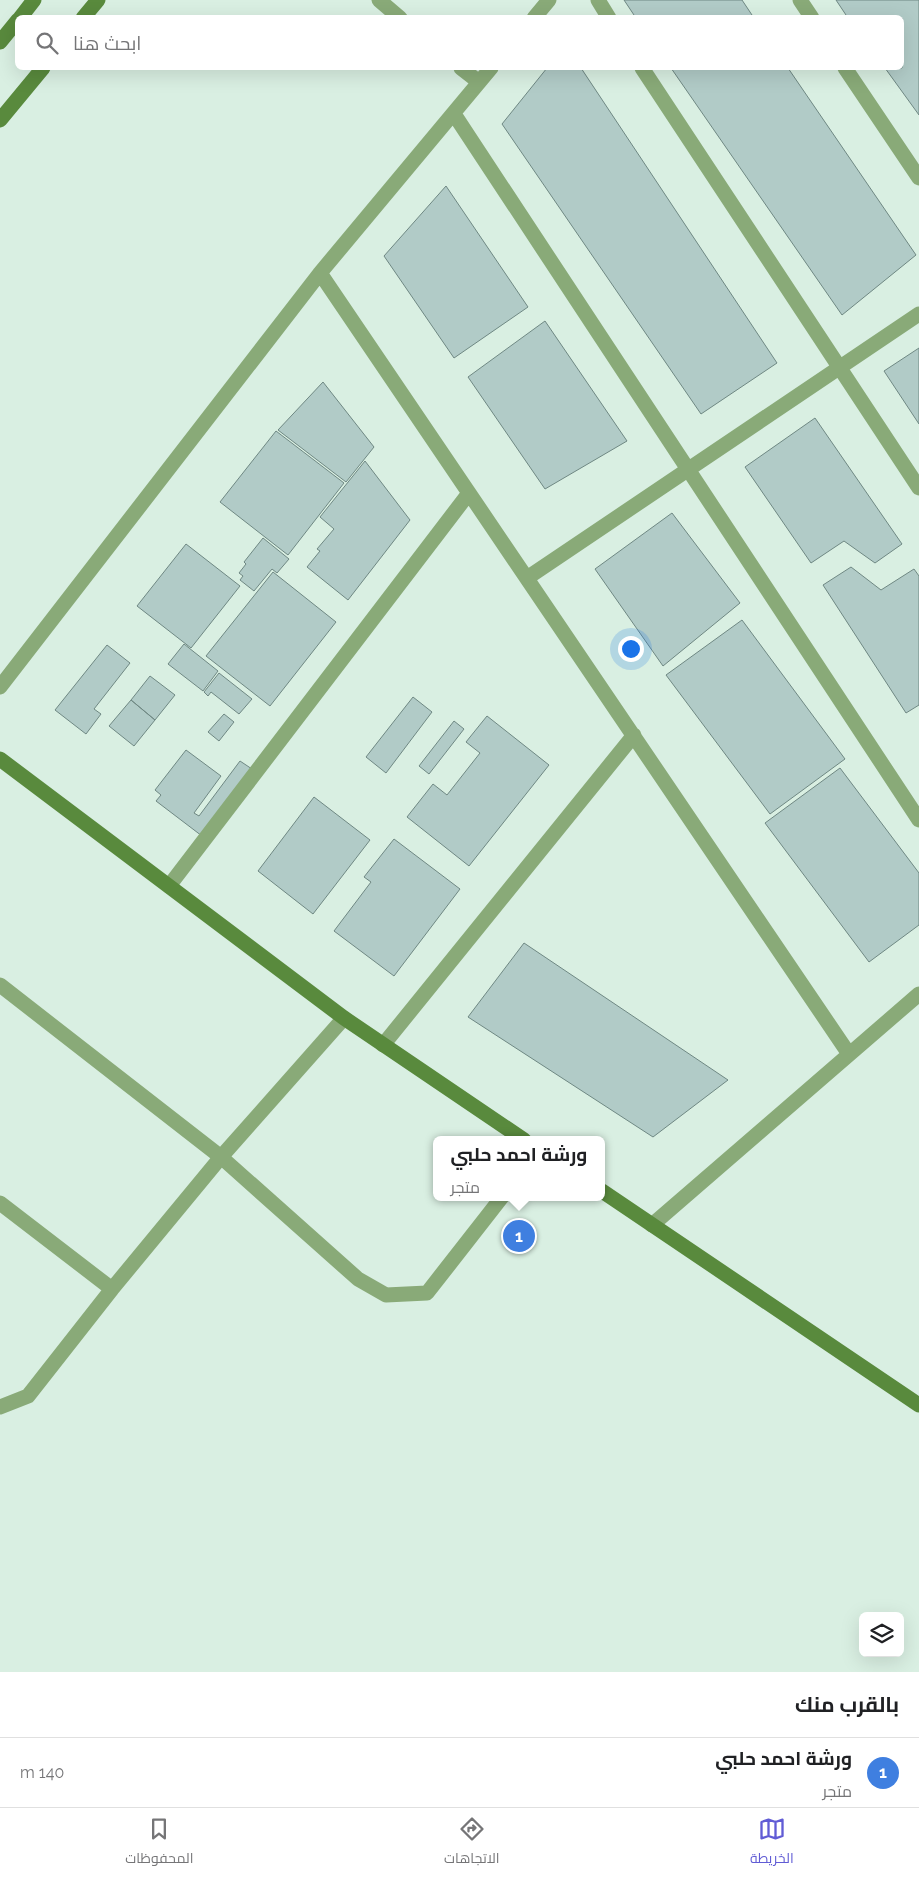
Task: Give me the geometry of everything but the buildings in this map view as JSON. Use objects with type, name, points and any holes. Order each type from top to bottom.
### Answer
[{"type":"street","points":[[22,15],[34,0]]},
{"type":"street","points":[[86,15],[98,0]]},
{"type":"street","points":[[379,0],[396,15]]},
{"type":"street","points":[[536,15],[549,0]]},
{"type":"street","points":[[598,0],[607,15]]},
{"type":"street","points":[[800,0],[810,15]]},
{"type":"street","points":[[0,42],[15,24]]},
{"type":"street","points":[[0,120],[41,70]]},
{"type":"street","points":[[464,70],[479,82]]},
{"type":"street","points":[[0,688],[320,273],[489,70]]},
{"type":"street","points":[[643,70],[919,488]]},
{"type":"street","points":[[846,70],[919,178]]},
{"type":"street","points":[[454,114],[919,820]]},
{"type":"street","points":[[320,273],[849,1054]]},
{"type":"street","points":[[527,578],[919,314]]},
{"type":"street","points":[[169,886],[470,493]]},
{"type":"street","points":[[384,1045],[634,735]]},
{"type":"street","points":[[0,759],[344,1018],[518,1136]]},
{"type":"street","points":[[0,985],[221,1156],[358,1279],[386,1295],[427,1293],[499,1201]]},
{"type":"street","points":[[652,1225],[919,994]]},
{"type":"street","points":[[0,1408],[28,1396],[112,1289],[221,1156],[344,1018]]},
{"type":"street","points":[[605,1193],[919,1405]]},
{"type":"street","points":[[0,1203],[112,1289]]},
{"type":"place","name":"ورشة احمد حلبي","points":[[519,1236]]}]
